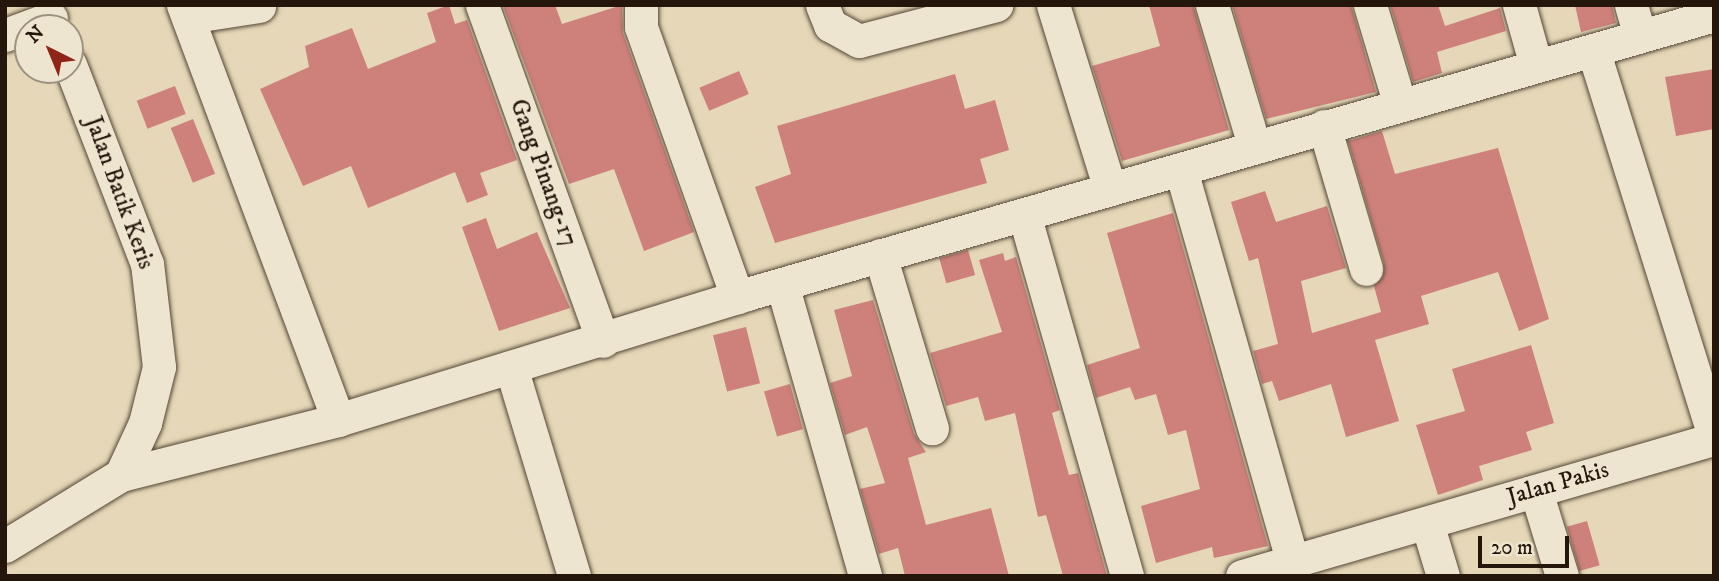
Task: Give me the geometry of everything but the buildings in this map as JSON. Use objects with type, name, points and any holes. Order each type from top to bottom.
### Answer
[{"type":"street","name":"Gang Pinang-17","points":[[482,5],[603,341]]},
{"type":"street","points":[[641,5],[641,27],[737,297]]},
{"type":"street","points":[[822,5],[830,25],[859,41],[996,5]]},
{"type":"street","points":[[1052,5],[1110,189]]},
{"type":"street","points":[[1212,5],[1254,145]]},
{"type":"street","points":[[1370,5],[1400,105]]},
{"type":"street","points":[[1519,5],[1536,66]]},
{"type":"street","points":[[259,6],[186,11],[338,420]]},
{"type":"street","points":[[5,546],[121,475],[338,420],[603,341],[737,297],[1181,170],[1254,145],[1536,66],[1594,53],[1636,21],[1714,15]]},
{"type":"street","points":[[1594,53],[1714,438]]},
{"type":"street","name":"Jalan Batik Keris","points":[[78,84],[138,232],[158,320],[152,401],[121,475]]},
{"type":"street","points":[[1324,126],[1366,269]]},
{"type":"street","points":[[1181,170],[1314,563]]},
{"type":"street","points":[[1024,214],[1127,576]]},
{"type":"street","points":[[880,255],[932,428]]},
{"type":"street","points":[[782,284],[865,576]]},
{"type":"street","points":[[511,367],[574,576]]},
{"type":"street","name":"Jalan Pakis","points":[[1241,576],[1314,563],[1427,523],[1714,438]]},
{"type":"street","points":[[1536,491],[1562,576]]},
{"type":"street","points":[[1427,523],[1443,576]]}]
